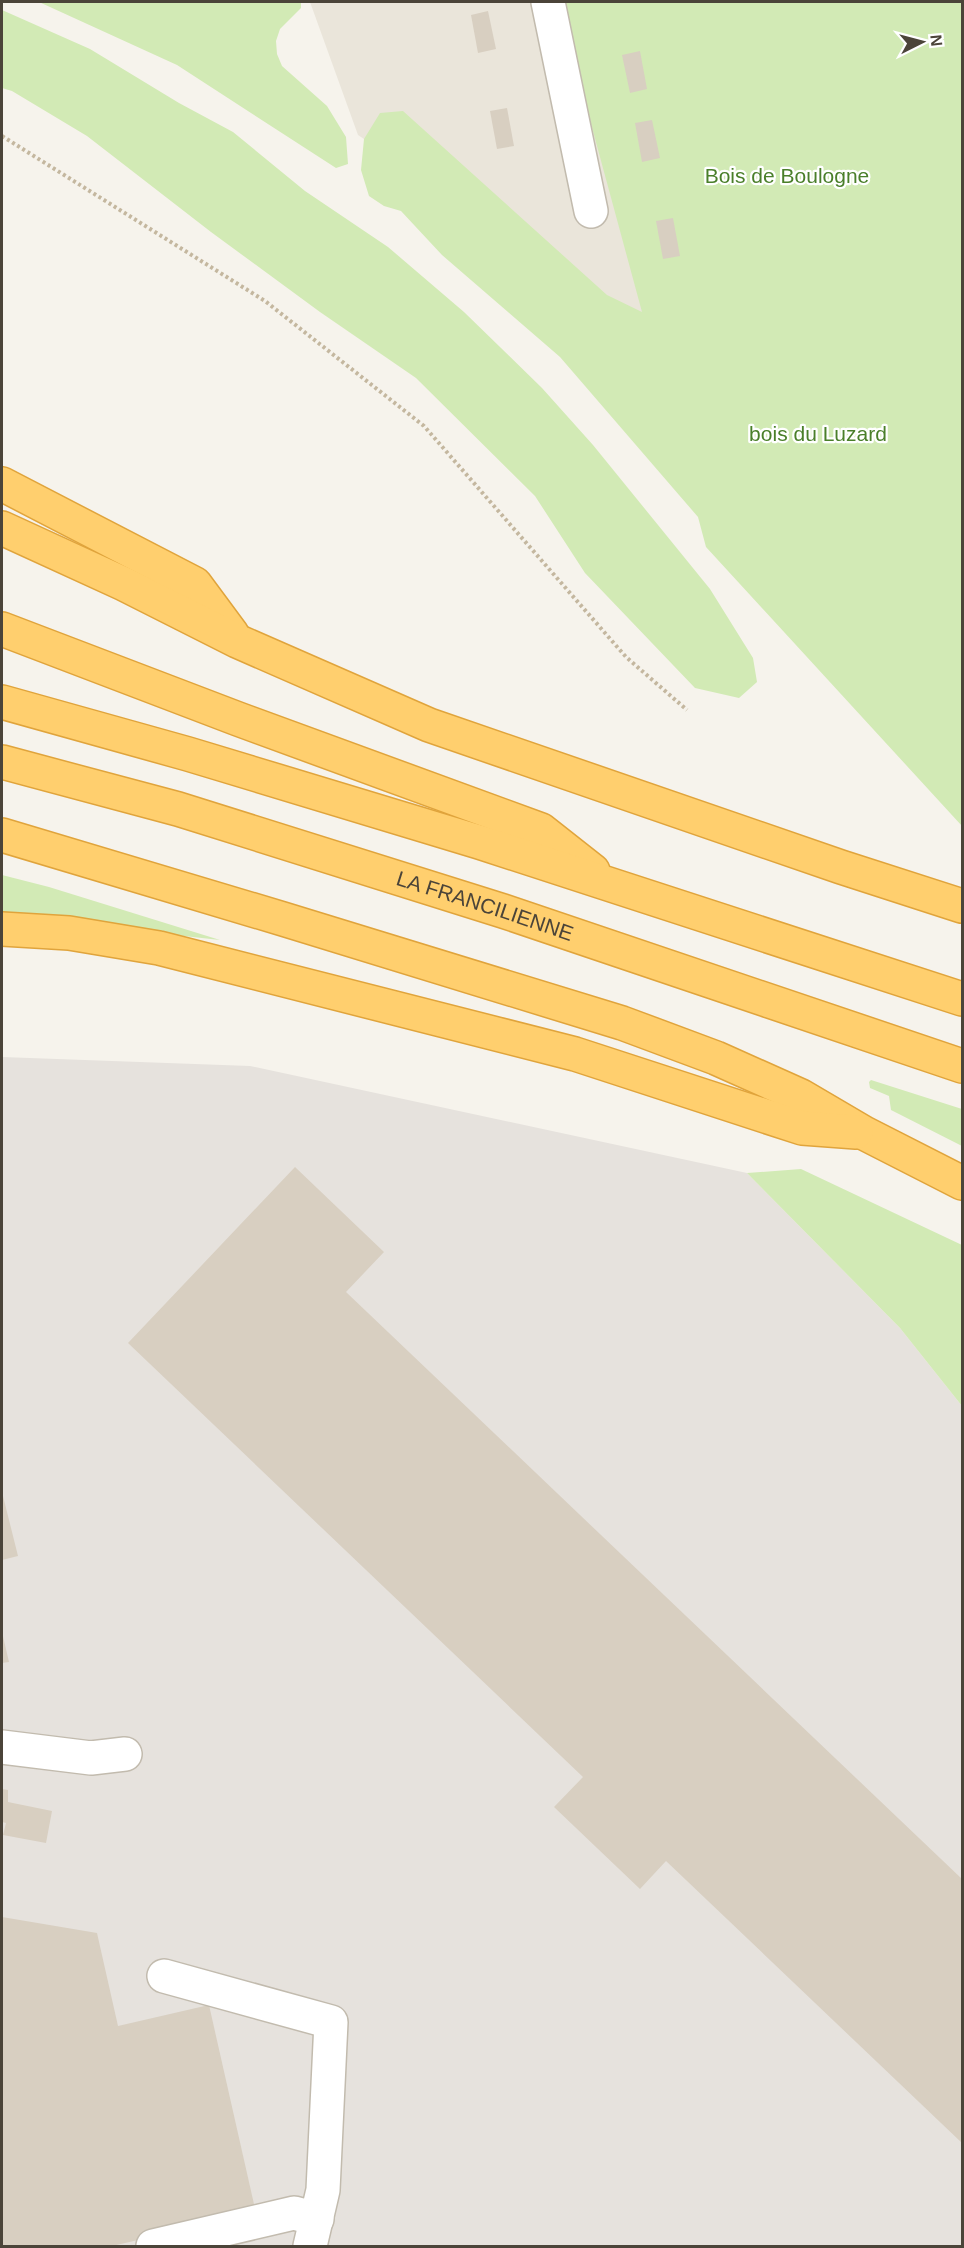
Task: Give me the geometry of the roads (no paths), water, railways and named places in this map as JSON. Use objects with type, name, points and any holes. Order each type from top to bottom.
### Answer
[{"type":"highway","points":[[2,484],[195,584],[237,641]]},
{"type":"highway","points":[[2,528],[124,584],[237,641],[429,725],[841,867],[963,906]]},
{"type":"highway","points":[[2,629],[238,719],[541,830],[611,885]]},
{"type":"highway","points":[[2,702],[188,754],[479,842],[963,999]]},
{"type":"highway","name":"LA FRANCILIENNE","points":[[2,762],[178,809],[492,908],[963,1066]]},
{"type":"highway","points":[[2,835],[622,1023],[716,1058],[801,1096],[864,1133],[963,1183]]},
{"type":"highway","points":[[2,928],[69,933],[159,948],[574,1054],[802,1128],[864,1133]]},
{"type":"lane","points":[[548,2],[591,211]]},
{"type":"lane","points":[[2,1748],[91,1758],[125,1754]]},
{"type":"lane","points":[[164,1976],[331,2022],[323,2190],[314,2233]]},
{"type":"lane","points":[[153,2247],[294,2214],[314,2233]]},
{"type":"park label","name":"Bois de Boulogne","points":[[787,176]]},
{"type":"park label","name":"bois du Luzard","points":[[818,434]]}]
